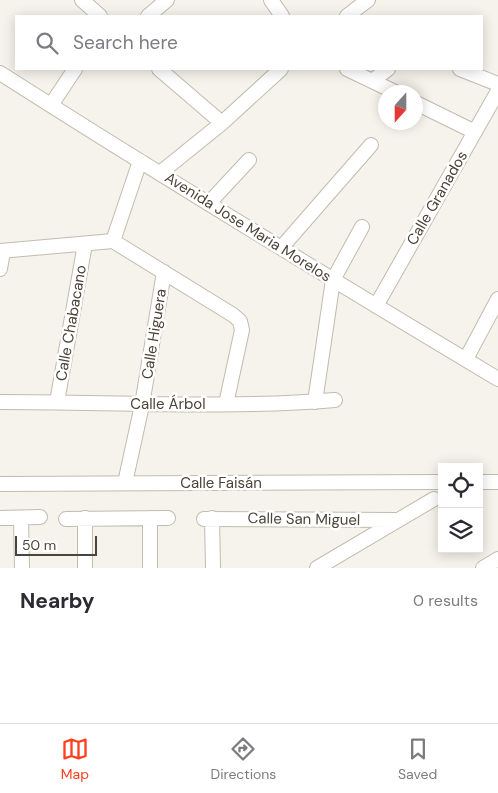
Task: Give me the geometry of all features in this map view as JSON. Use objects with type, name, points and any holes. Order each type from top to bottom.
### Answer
[{"type":"street","points":[[82,0],[99,15]]},
{"type":"street","points":[[149,15],[168,0]]},
{"type":"street","points":[[271,0],[281,15]]},
{"type":"street","points":[[347,15],[368,0]]},
{"type":"street","points":[[51,106],[74,70]]},
{"type":"street","points":[[160,70],[222,123]]},
{"type":"street","points":[[160,173],[222,123],[280,70]]},
{"type":"street","points":[[349,70],[380,85]]},
{"type":"street","points":[[372,81],[387,70]]},
{"type":"street","points":[[463,70],[498,84]]},
{"type":"street","name":"Avenida Jose Maria Morelos","points":[[0,73],[333,280],[498,379]]},
{"type":"street","name":"Calle Granados","points":[[376,306],[498,91]]},
{"type":"street","points":[[423,106],[475,132]]},
{"type":"street","points":[[281,248],[371,145]]},
{"type":"street","points":[[209,203],[249,160]]},
{"type":"street","points":[[113,241],[140,161]]},
{"type":"street","points":[[315,402],[333,280],[362,227]]},
{"type":"street","points":[[0,269],[2,251],[113,241],[234,315],[240,321],[242,330],[226,404]]},
{"type":"street","name":"Calle Chabacano","points":[[57,402],[85,244]]},
{"type":"street","name":"Calle Higuera","points":[[125,484],[142,405],[164,272]]},
{"type":"street","points":[[466,359],[498,299]]},
{"type":"street","name":"Calle Árbol","points":[[0,402],[142,405],[335,400]]},
{"type":"street","name":"Calle Faisán","points":[[0,484],[438,482]]},
{"type":"street","points":[[483,482],[498,482]]},
{"type":"street","points":[[317,568],[434,499]]},
{"type":"street","points":[[0,518],[40,517]]},
{"type":"street","points":[[21,518],[22,568]]},
{"type":"street","points":[[85,518],[85,568]]},
{"type":"street","points":[[150,518],[150,568]]},
{"type":"street","points":[[66,519],[168,518]]},
{"type":"street","name":"Calle San Miguel","points":[[213,568],[208,518],[397,520]]},
{"type":"street","points":[[483,568],[498,558]]}]
